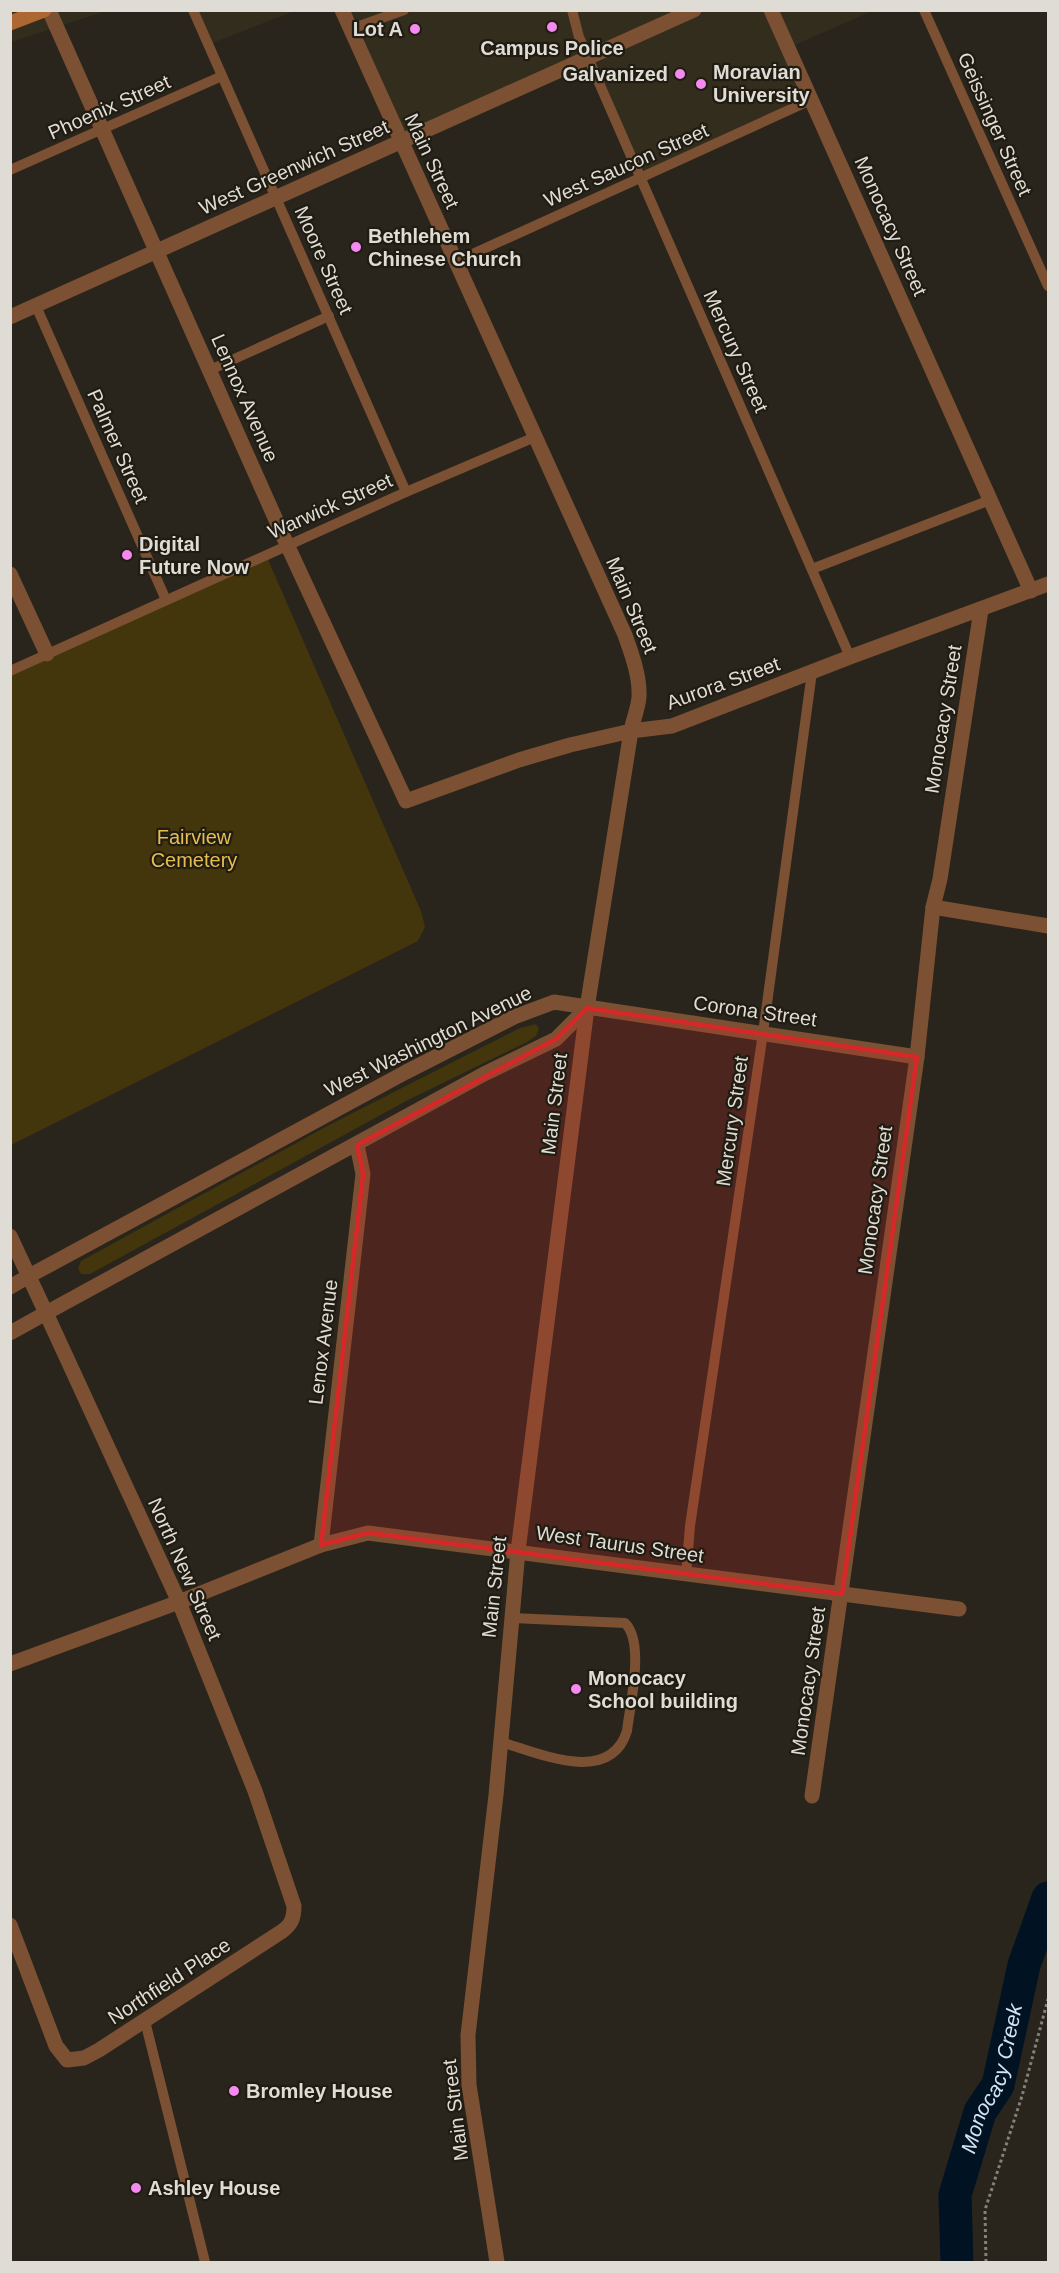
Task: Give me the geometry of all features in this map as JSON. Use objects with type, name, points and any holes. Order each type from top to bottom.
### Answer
[{"type":"main road","points":[[10,23],[44,10]]},
{"type":"street","name":"Lennox Avenue","points":[[49,10],[287,546],[406,801]]},
{"type":"street","name":"Main Street","points":[[342,10],[625,635],[636,666],[639,698],[631,731],[588,1008],[518,1551],[501,1742],[468,2035],[469,2085],[497,2262]]},
{"type":"street","name":"West Greenwich Street","points":[[10,317],[694,10]]},
{"type":"street","name":"Monocacy Street","points":[[771,10],[1031,591]]},
{"type":"street","points":[[10,574],[47,654]]},
{"type":"street","name":"Aurora Street","points":[[406,801],[519,760],[570,745],[631,731],[672,726],[1048,584]]},
{"type":"street","name":"Monocacy Street","points":[[812,1796],[917,1058],[933,907],[940,879],[981,610]]},
{"type":"street","points":[[933,907],[1048,926]]},
{"type":"street","name":"West Washington Avenue","points":[[10,1287],[396,1077],[514,1017],[554,1002],[588,1008]]},
{"type":"street","points":[[10,1333],[484,1074],[556,1039],[588,1008]]},
{"type":"street","name":"Corona Street","points":[[588,1008],[917,1058]]},
{"type":"street","name":"Lenox Avenue","points":[[321,1545],[363,1174],[357,1144]]},
{"type":"street","name":"North New Street","points":[[10,1236],[179,1602],[255,1791],[294,1906],[294,1916],[289,1927]]},
{"type":"street","name":"West Taurus Street","points":[[10,1664],[179,1602],[321,1545],[368,1533],[959,1609]]},
{"type":"street","name":"Northfield Place","points":[[10,1925],[56,2046],[67,2060],[84,2058],[289,1927]]},
{"type":"lane","name":"Moore Street","points":[[193,10],[406,492]]},
{"type":"lane","points":[[351,29],[404,10]]},
{"type":"lane","name":"Mercury Street","points":[[572,10],[588,59],[850,657]]},
{"type":"lane","name":"Geissinger Street","points":[[924,10],[1048,286]]},
{"type":"lane","name":"Phoenix Street","points":[[10,170],[222,76]]},
{"type":"lane","name":"West Saucon Street","points":[[455,262],[811,100]]},
{"type":"lane","name":"Palmer Street","points":[[36,306],[166,600]]},
{"type":"lane","points":[[210,370],[329,316]]},
{"type":"lane","name":"Warwick Street","points":[[10,671],[406,492],[535,437]]},
{"type":"lane","points":[[812,568],[990,500]]},
{"type":"lane","name":"Mercury Street","points":[[686,1575],[692,1514],[763,1033],[812,672]]},
{"type":"lane","points":[[501,1742],[556,1758],[585,1762],[598,1762],[607,1758],[623,1743],[627,1731],[636,1653],[634,1634],[625,1623],[512,1618]]},
{"type":"lane","points":[[145,2021],[205,2262]]},
{"type":"path","points":[[986,2262],[985,2210],[1022,2096],[1048,1999]]},
{"type":"highlighted area","points":[[587,1008],[917,1057],[842,1594],[368,1533],[321,1545],[363,1174],[357,1145],[556,1039]]},
{"type":"shaded area","points":[[11,10],[106,11],[11,42]]},
{"type":"shaded area","points":[[195,11],[294,11],[210,44]]},
{"type":"shaded area","name":"Moravian University","points":[[344,11],[872,11],[788,48],[811,100],[641,178],[588,59],[400,142]]},
{"type":"green space","name":"Fairview Cemetery","points":[[266,555],[421,911],[425,927],[418,941],[11,1145],[11,671]]},
{"type":"green space","points":[[536,1024],[539,1029],[536,1036],[527,1042],[408,1100],[90,1274],[81,1274],[78,1268],[81,1261],[331,1124],[520,1028]]},
{"type":"waterway","name":"Monocacy Creek","points":[[957,2262],[955,2195],[980,2112],[998,2085],[1024,1965],[1048,1898]]},
{"type":"place","name":"Campus Police","points":[[552,27]]},
{"type":"place","name":"Lot A","points":[[415,29]]},
{"type":"place","name":"Galvanized","points":[[680,74]]},
{"type":"place","name":"Moravian University","points":[[701,84]]},
{"type":"place","name":"Bethlehem Chinese Church","points":[[356,247]]},
{"type":"place","name":"Digital Future Now","points":[[127,555]]},
{"type":"place","name":"Monocacy School building","points":[[576,1689]]},
{"type":"place","name":"Bromley House","points":[[234,2091]]},
{"type":"place","name":"Ashley House","points":[[136,2188]]}]
